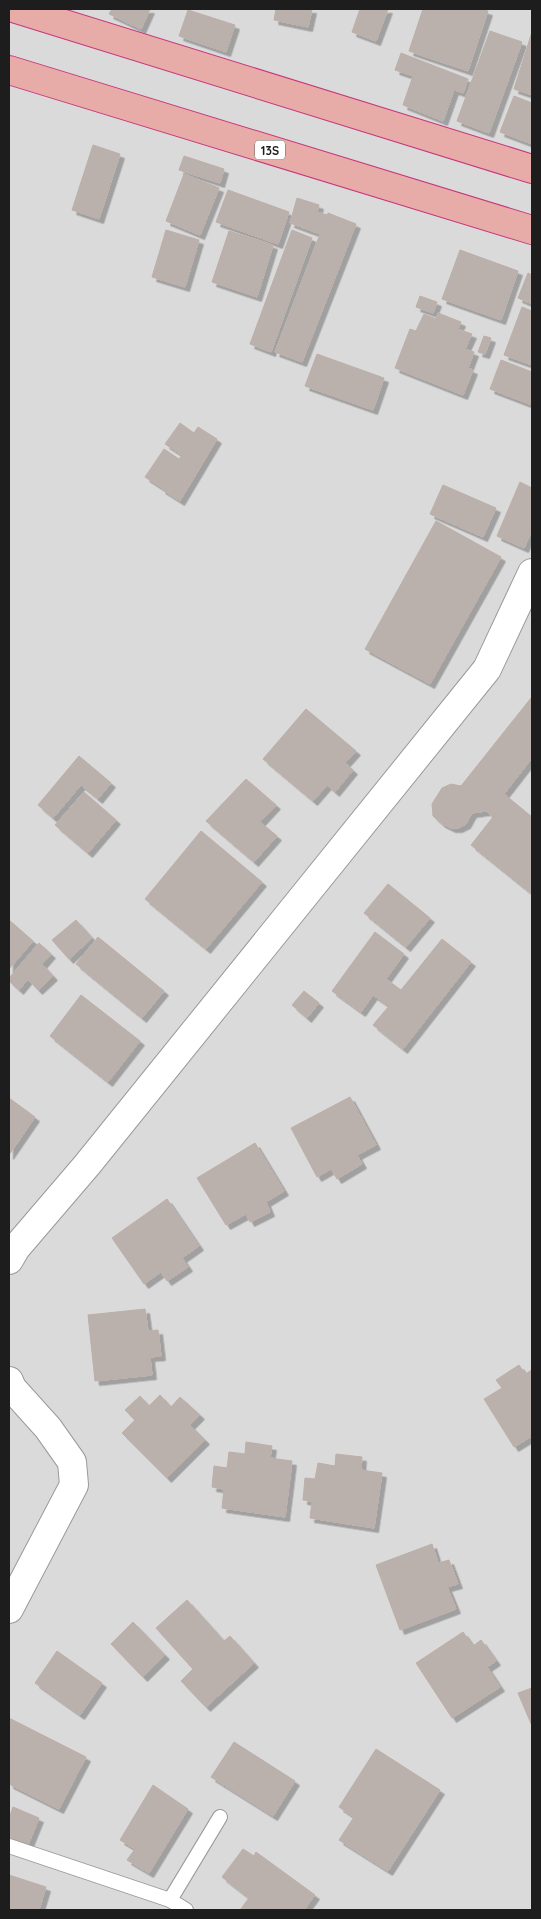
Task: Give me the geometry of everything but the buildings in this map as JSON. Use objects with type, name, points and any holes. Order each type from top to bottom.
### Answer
[{"type":"highway","points":[[16,9],[532,169]]},
{"type":"highway","name":"13S","points":[[9,70],[532,230]]},
{"type":"street","points":[[9,1260],[16,1248],[88,1166],[486,669],[532,573]]},
{"type":"street","points":[[9,1381],[12,1388],[48,1428],[72,1462],[74,1485],[9,1609]]},
{"type":"lane","points":[[170,1900],[220,1817]]},
{"type":"lane","points":[[9,1846],[170,1900],[186,1910]]},
{"type":"shaded area","points":[[9,9],[532,9],[532,1910],[9,1910]]}]
